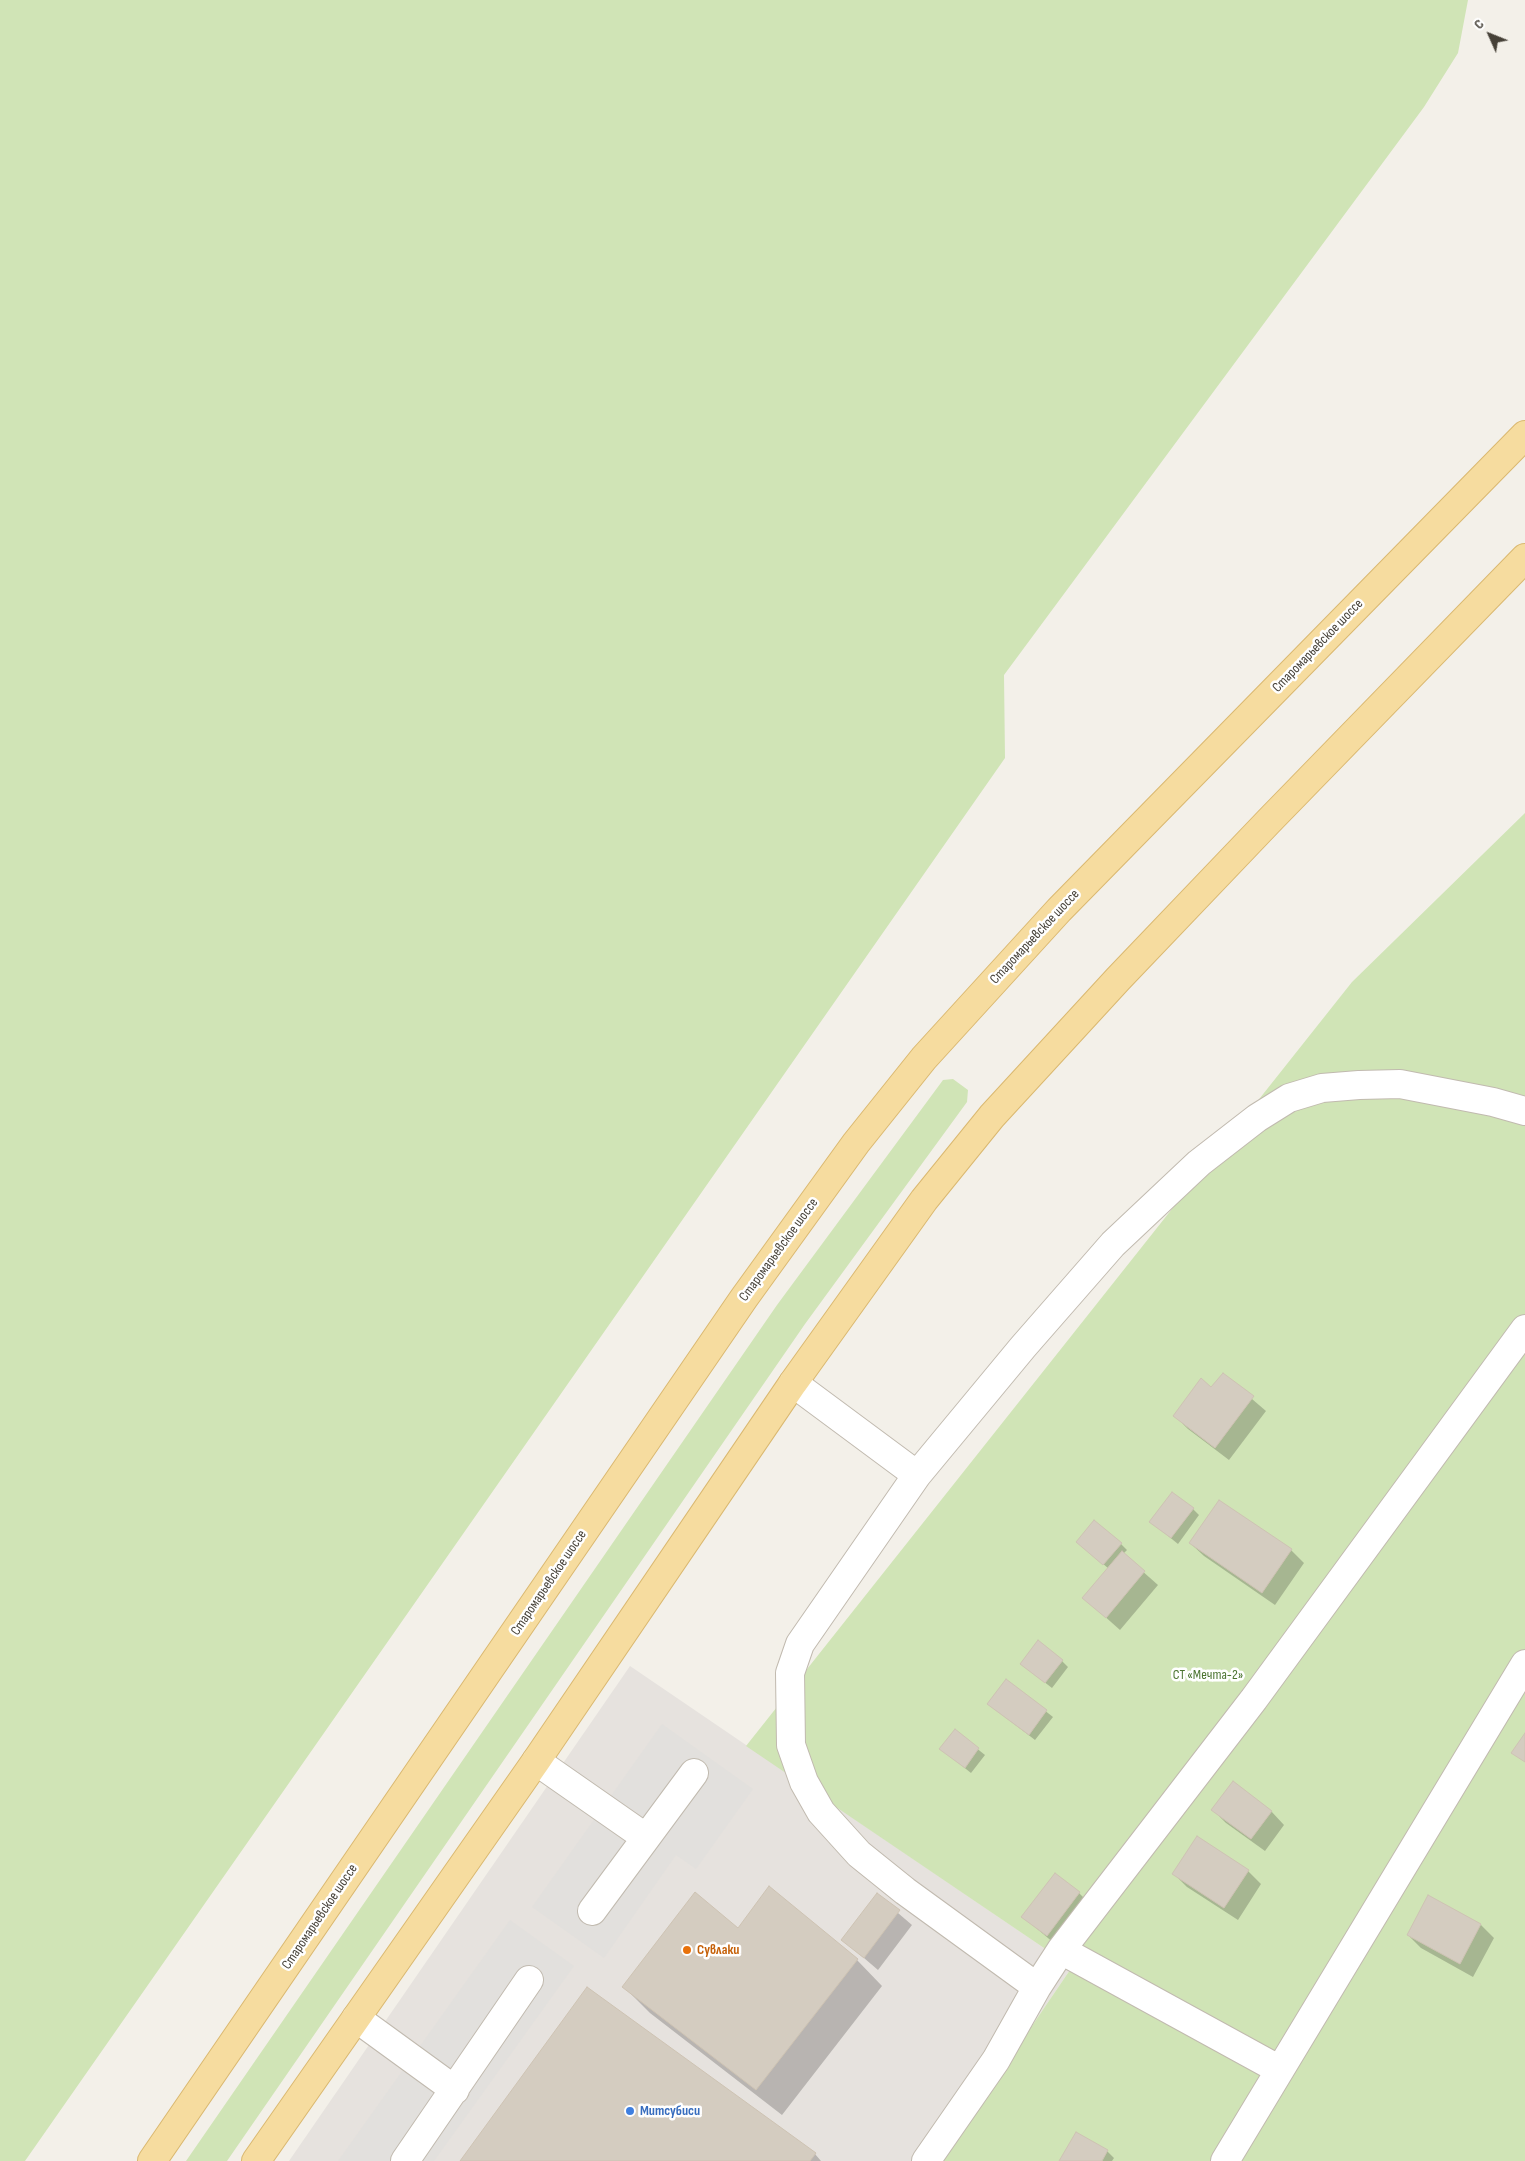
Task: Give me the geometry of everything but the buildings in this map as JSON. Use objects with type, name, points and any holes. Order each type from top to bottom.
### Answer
[{"type":"main road","name":"Старомарьевское шоссе","points":[[152,2161],[744,1298],[862,1135],[924,1058],[1059,910],[1525,435]]},
{"type":"main road","points":[[256,2161],[536,1761],[793,1383],[924,1200],[992,1116],[1268,822],[1525,558]]},
{"type":"street","points":[[1037,1987],[905,1891],[859,1854],[821,1812],[804,1782],[791,1745],[790,1673],[800,1644],[917,1475],[1113,1244],[1198,1164],[1257,1118],[1289,1098],[1322,1088],[1400,1084],[1493,1102],[1525,1111]]},
{"type":"street","points":[[926,2161],[996,2060],[1037,1987],[1062,1950],[1265,1684],[1525,1329]]},
{"type":"street","points":[[793,1383],[917,1475]]},
{"type":"street","points":[[1225,2161],[1525,1664]]},
{"type":"street","points":[[536,1761],[645,1837]]},
{"type":"street","points":[[592,1911],[694,1773]]},
{"type":"street","points":[[1062,1950],[1280,2070]]},
{"type":"street","points":[[405,2161],[529,1980]]},
{"type":"street","points":[[356,2018],[455,2090]]},
{"type":"shaded area","points":[[630,1666],[1072,1967],[940,2161],[289,2161]]},
{"type":"shaded area","points":[[662,1724],[753,1789],[696,1869],[676,1855],[604,1958],[532,1907]]},
{"type":"shaded area","points":[[510,1920],[574,1966],[434,2161],[338,2161]]},
{"type":"green space","points":[[0,0],[1468,0],[1458,53],[1424,107],[1004,675],[1005,758],[25,2161],[0,2161]]},
{"type":"green space","name":"СТ «Мечта-2»","points":[[1525,813],[1525,2161],[940,2161],[1072,1967],[746,1746],[1352,982]]},
{"type":"green space","points":[[953,1079],[968,1090],[967,1102],[805,1324],[227,2161],[186,2161],[777,1305],[943,1080]]},
{"type":"place","name":"Сувлаки","points":[[687,1950]]},
{"type":"place","name":"Митсубиси","points":[[630,2111]]}]
